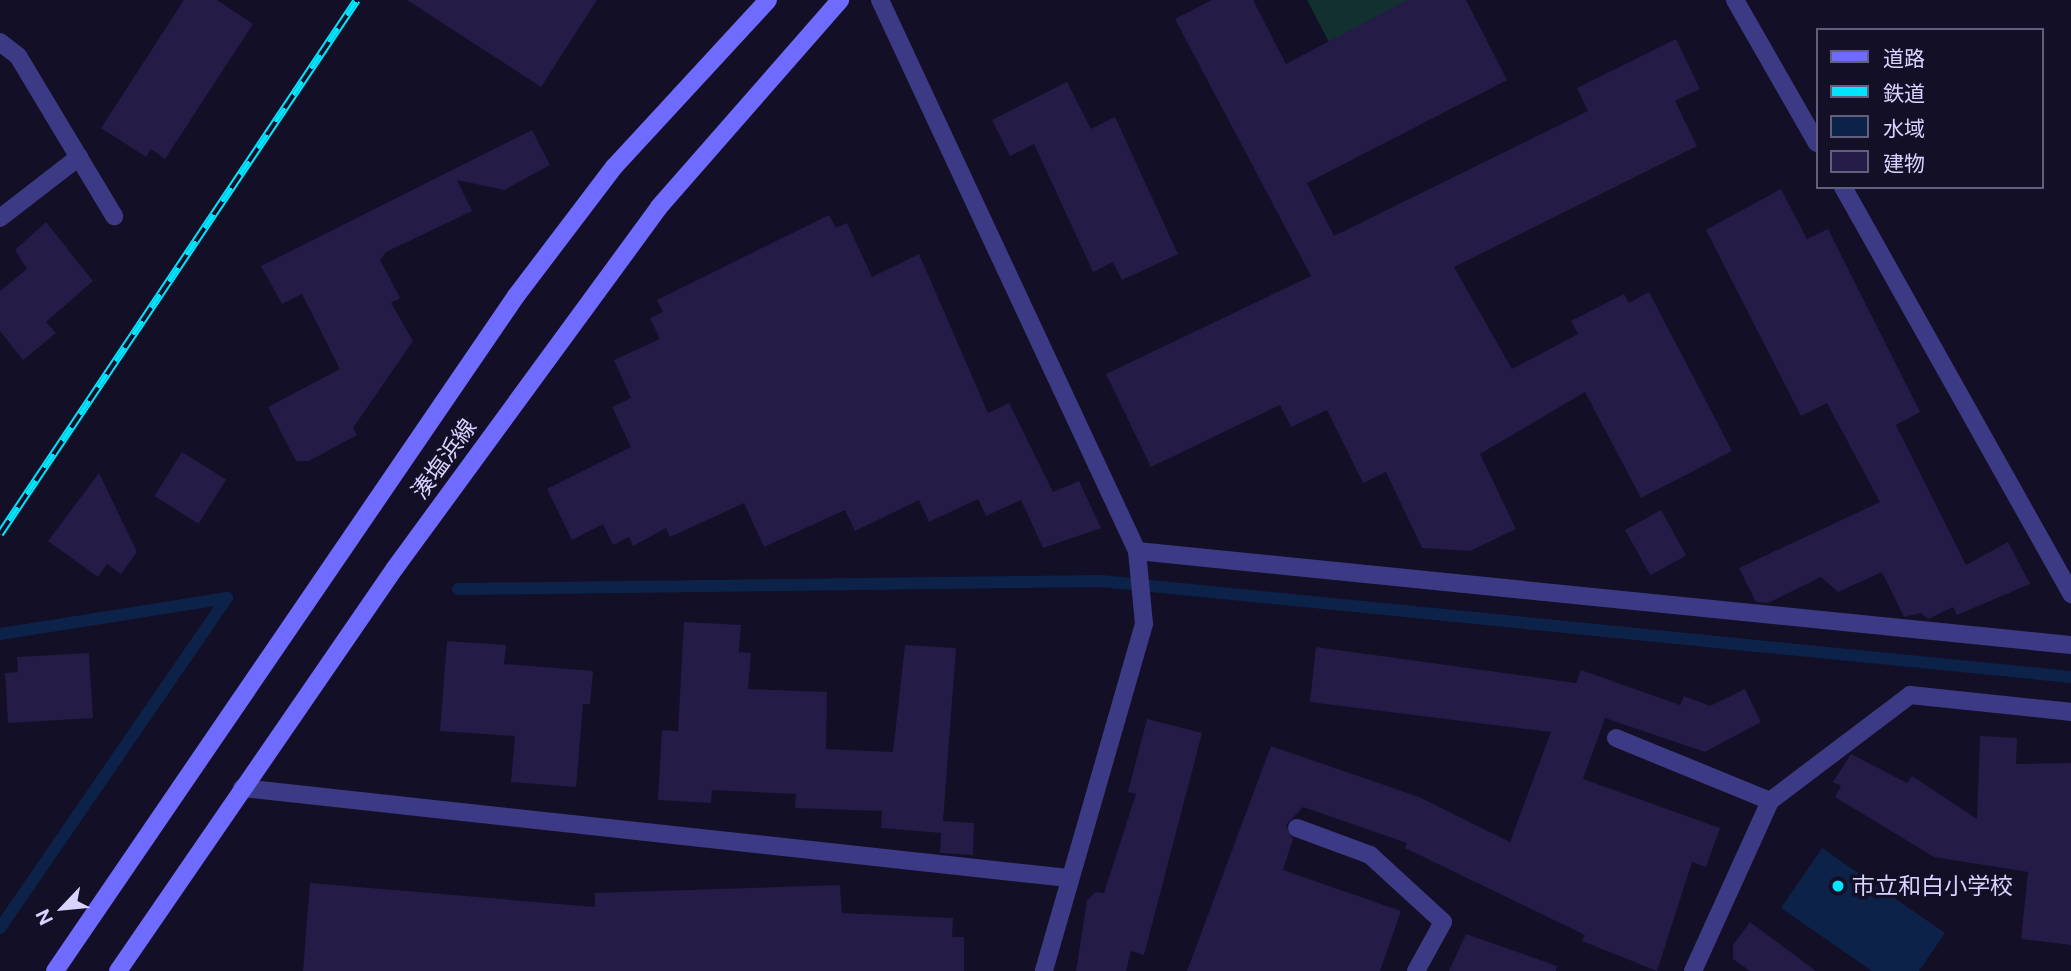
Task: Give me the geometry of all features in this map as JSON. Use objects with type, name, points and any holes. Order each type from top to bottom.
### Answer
[{"type":"main road","name":"湊塩浜線","points":[[55,971],[516,296],[614,167],[768,0]]},
{"type":"main road","name":"湊塩浜線","points":[[118,971],[242,788],[659,207],[840,0]]},
{"type":"street","points":[[880,0],[1137,551],[1144,624],[1068,878],[1044,971]]},
{"type":"street","points":[[1735,0],[1815,140]]},
{"type":"street","points":[[0,42],[18,56],[114,216]]},
{"type":"street","points":[[0,218],[79,157]]},
{"type":"street","points":[[1844,189],[2071,594]]},
{"type":"street","points":[[1137,551],[2071,645]]},
{"type":"street","points":[[1693,971],[1770,801],[1910,695],[2071,712]]},
{"type":"street","points":[[1616,738],[1770,801]]},
{"type":"street","points":[[242,788],[1068,878]]},
{"type":"street","points":[[1297,828],[1370,855],[1443,922],[1416,971]]},
{"type":"green space","points":[[1307,0],[1408,0],[1329,42]]},
{"type":"water","points":[[1822,848],[1945,933],[1919,971],[1872,971],[1781,908]]},
{"type":"building","points":[[184,0],[217,0],[253,24],[165,159],[151,149],[146,157],[101,128]]},
{"type":"building","points":[[407,0],[597,0],[541,87]]},
{"type":"building","points":[[1212,0],[1253,0],[1286,64],[1407,0],[1466,0],[1507,80],[1307,183],[1334,236],[1588,111],[1577,88],[1676,39],[1700,89],[1675,101],[1697,146],[1454,267],[1512,369],[1578,334],[1571,321],[1624,294],[1629,303],[1649,292],[1732,451],[1641,498],[1585,392],[1480,454],[1516,529],[1470,551],[1422,548],[1386,472],[1363,483],[1327,410],[1291,427],[1280,405],[1151,467],[1106,374],[1311,276],[1175,19]]},
{"type":"building","points":[[1067,82],[1091,129],[1115,117],[1178,254],[1122,280],[1113,262],[1093,272],[1034,144],[1010,156],[992,120]]},
{"type":"building","points":[[532,130],[550,165],[504,190],[457,180],[472,211],[386,252],[380,260],[400,298],[391,303],[413,341],[353,428],[357,435],[309,461],[296,461],[268,407],[340,369],[302,294],[282,304],[261,266]]},
{"type":"building","points":[[1781,189],[1807,239],[1828,229],[1920,412],[1896,425],[1966,565],[2008,542],[2030,584],[1957,615],[1953,607],[1928,619],[1921,613],[1904,617],[1882,572],[1838,592],[1821,577],[1768,603],[1756,602],[1739,568],[1880,502],[1827,403],[1801,416],[1706,230]]},
{"type":"building","points":[[829,215],[836,228],[847,223],[872,277],[919,254],[988,413],[1009,403],[1053,492],[1079,481],[1101,528],[1043,548],[1021,500],[986,516],[978,499],[929,522],[919,500],[855,531],[845,510],[764,547],[744,503],[670,537],[666,528],[633,546],[629,537],[613,545],[603,524],[572,540],[547,489],[631,447],[612,407],[631,398],[614,360],[660,339],[650,318],[663,312],[657,300]]},
{"type":"building","points":[[46,222],[93,281],[46,322],[56,333],[23,360],[0,331],[0,291],[27,269],[15,250]]},
{"type":"building","points":[[182,452],[226,480],[199,524],[154,496]]},
{"type":"building","points":[[99,473],[137,552],[121,574],[107,564],[98,577],[48,541]]},
{"type":"building","points":[[1661,510],[1686,555],[1650,575],[1625,530]]},
{"type":"building","points":[[684,622],[741,625],[739,652],[751,653],[748,689],[827,692],[826,749],[893,752],[905,645],[956,648],[943,821],[974,823],[973,855],[940,853],[941,833],[881,828],[882,811],[795,808],[796,794],[712,790],[711,803],[658,800],[662,730],[678,731]]},
{"type":"building","points":[[447,641],[506,645],[504,664],[593,671],[590,704],[583,704],[576,787],[511,782],[515,736],[440,731]]},
{"type":"building","points":[[1316,647],[1576,683],[1581,670],[1680,705],[1684,696],[1710,706],[1745,689],[1761,722],[1705,752],[1605,718],[1583,779],[1720,828],[1706,867],[1692,862],[1657,971],[1582,941],[1585,935],[1405,848],[1407,843],[1303,807],[1286,825],[1293,839],[1283,870],[1401,911],[1380,971],[1187,971],[1271,746],[1419,797],[1510,842],[1551,732],[1310,702]]},
{"type":"building","points":[[89,653],[93,718],[8,723],[5,673],[18,672],[17,657]]},
{"type":"building","points":[[1147,719],[1202,733],[1144,955],[1131,951],[1126,971],[1076,971],[1087,901],[1095,892],[1104,893],[1136,794],[1128,792]]},
{"type":"building","points":[[1980,736],[2017,738],[2016,764],[2071,763],[2071,945],[2021,939],[2028,872],[1934,857],[1835,797],[1841,786],[1833,782],[1851,754],[1907,783],[1912,776],[1977,819]]},
{"type":"building","points":[[310,883],[595,907],[595,893],[840,885],[842,913],[953,918],[952,937],[964,937],[964,971],[303,971]]},
{"type":"building","points":[[1750,922],[1816,971],[1750,971],[1733,959],[1733,945]]},
{"type":"building","points":[[1466,934],[1557,966],[1556,971],[1449,971]]},
{"type":"waterway","points":[[458,589],[1101,581],[2071,677]]},
{"type":"waterway","points":[[0,634],[227,598]]},
{"type":"waterway","points":[[0,928],[227,598]]},
{"type":"railway","points":[[0,534],[357,0]]},
{"type":"place","name":"市立和白小学校","points":[[1838,886]]}]
